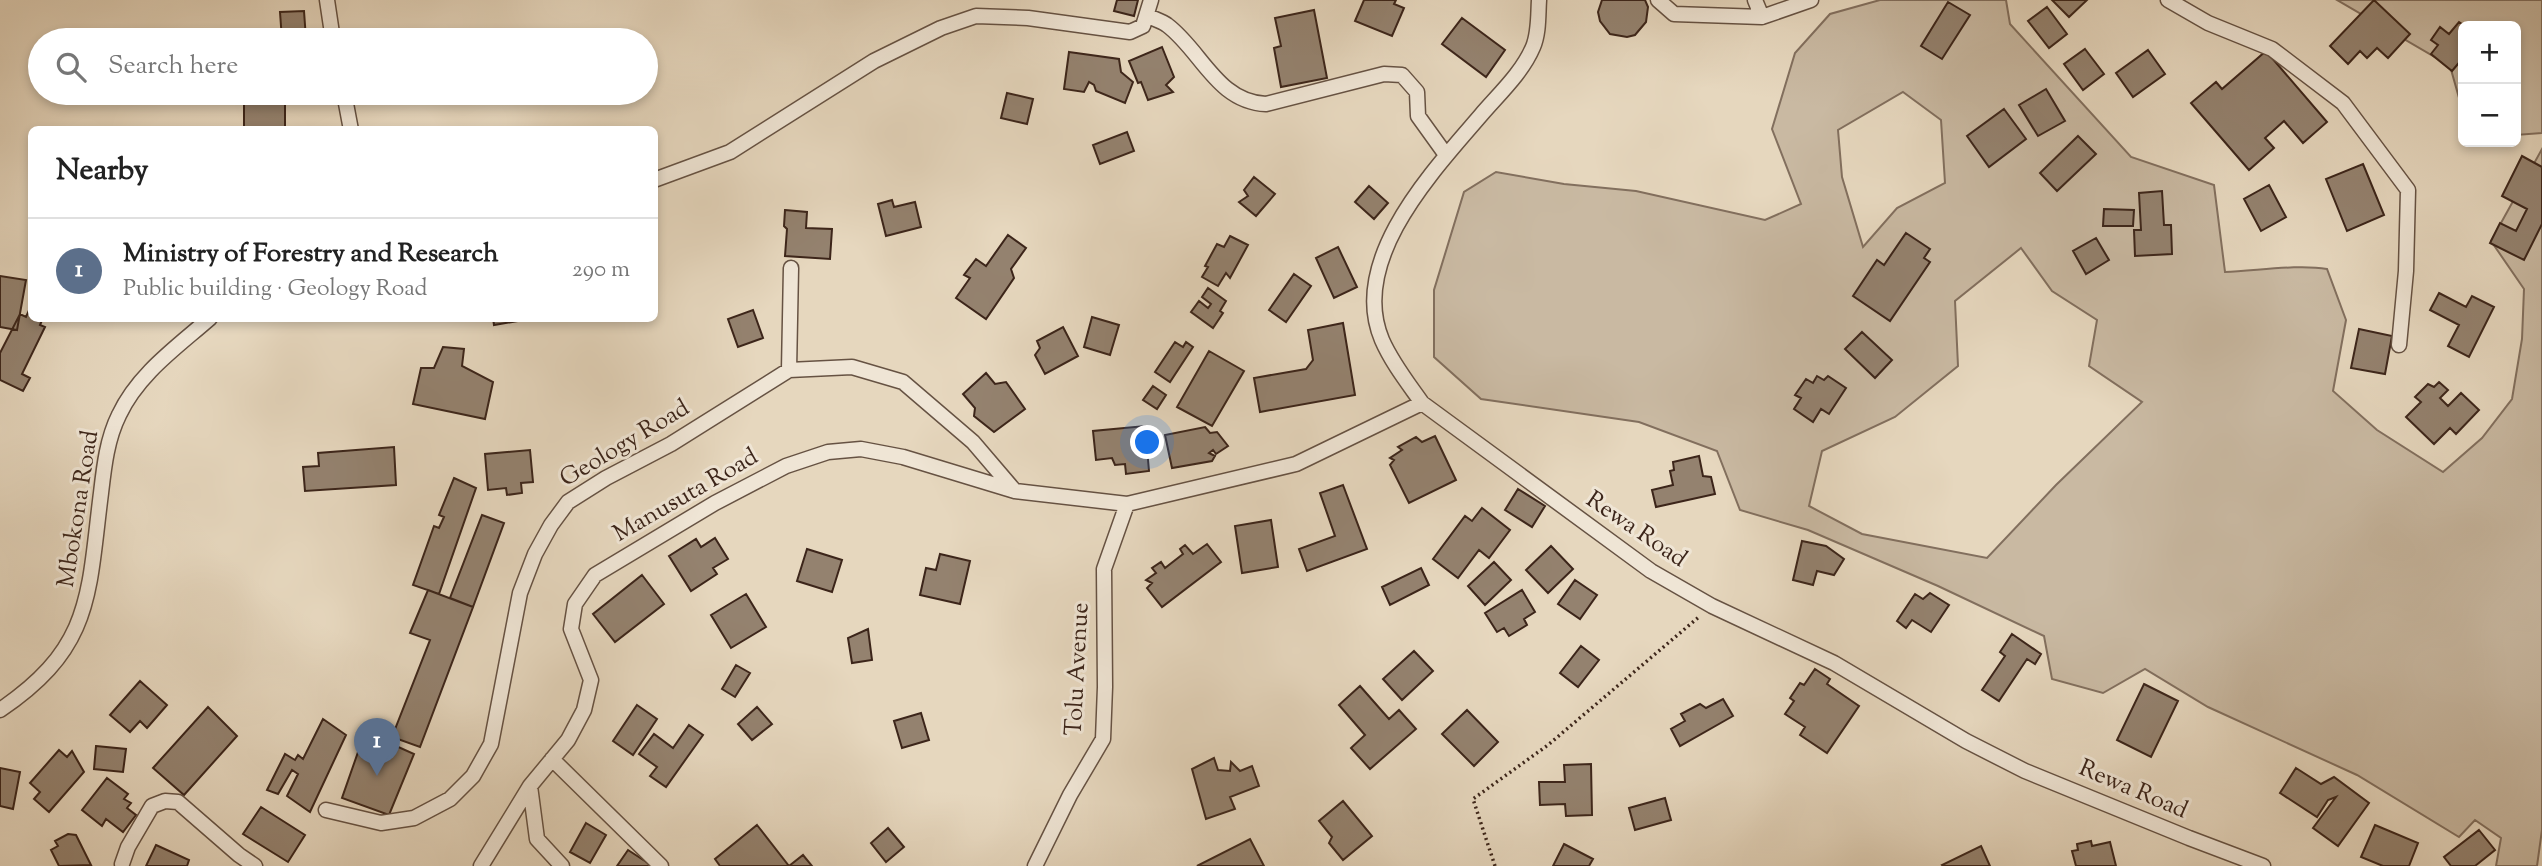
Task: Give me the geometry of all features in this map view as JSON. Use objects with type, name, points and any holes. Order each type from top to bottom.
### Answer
[{"type":"street","points":[[327,0],[331,28]]},
{"type":"street","points":[[658,179],[730,152],[874,61],[941,28],[976,16],[1028,18],[1130,32],[1143,26],[1148,16],[1150,0]]},
{"type":"street","name":"Rewa Road","points":[[1539,0],[1538,25],[1533,47],[1516,74],[1446,155],[1398,222],[1379,262],[1373,294],[1381,339],[1402,376],[1422,403],[1651,571],[1713,606],[1834,663],[1966,741],[2025,771],[2263,866]]},
{"type":"street","points":[[1658,0],[1674,14],[1762,17],[1811,0]]},
{"type":"street","points":[[1755,0],[1762,17]]},
{"type":"street","points":[[2168,0],[2208,23],[2272,49],[2343,103],[2408,190],[2406,271],[2399,345]]},
{"type":"street","points":[[1148,16],[1167,25],[1226,88],[1251,104],[1266,104],[1384,74],[1402,75],[1417,92],[1418,116],[1446,155]]},
{"type":"street","points":[[346,105],[350,126]]},
{"type":"street","points":[[789,370],[791,268]]},
{"type":"street","name":"Mbokona Road","points":[[0,710],[28,690],[63,654],[80,624],[88,597],[109,443],[119,415],[134,388],[156,364],[205,322]]},
{"type":"street","name":"Geology Road","points":[[326,810],[381,823],[414,818],[450,799],[473,776],[491,744],[520,593],[535,554],[568,502],[606,478],[671,444],[789,370],[852,367],[903,382],[973,442],[1015,491]]},
{"type":"street","name":"Manusuta Road","points":[[481,866],[530,786],[568,740],[584,710],[591,680],[571,629],[575,604],[595,575],[664,532],[786,466],[828,452],[861,449],[903,457],[1015,491],[1127,504],[1296,464],[1422,403]]},
{"type":"street","name":"Tolu Avenue","points":[[1035,866],[1070,795],[1103,739],[1104,569],[1127,504]]},
{"type":"street","points":[[552,759],[661,866]]},
{"type":"street","points":[[530,786],[537,839],[562,866]]},
{"type":"street","points":[[122,864],[128,847],[152,807],[164,801],[178,802],[255,866]]},
{"type":"path","points":[[1495,866],[1473,799],[1548,746],[1713,606]]},
{"type":"shaded area","points":[[1880,0],[2006,0],[2010,24],[2131,157],[2214,185],[2225,272],[2290,267],[2327,269],[2346,320],[2333,391],[2377,430],[2443,472],[2482,438],[2512,399],[2522,339],[2524,289],[2491,241],[2542,149],[2542,830],[2537,866],[2496,866],[2501,838],[2475,820],[2459,837],[2357,775],[2208,707],[2145,669],[2103,693],[2052,679],[2044,636],[1938,586],[1808,530],[1740,510],[1717,451],[1639,422],[1481,399],[1434,357],[1434,290],[1464,192],[1496,172],[1564,184],[1636,191],[1765,220],[1801,204],[1772,129],[1795,53],[1830,14]],"holes":[[[1903,92],[1941,120],[1945,183],[1897,208],[1863,247],[1842,177],[1838,130]],[[2021,248],[2052,291],[2097,320],[2089,366],[2142,402],[2056,485],[1987,558],[1862,534],[1809,506],[1822,451],[1895,417],[1958,366],[1955,301]]]},
{"type":"shaded area","points":[[2337,0],[2542,0],[2542,133],[2521,135],[2521,21],[2458,21],[2458,94],[2450,66]]},
{"type":"building","points":[[1117,0],[1138,0],[1134,16],[1114,11]]},
{"type":"building","points":[[1364,0],[1396,0],[1394,4],[1404,8],[1392,36],[1355,21]]},
{"type":"building","points":[[1602,0],[1645,0],[1648,7],[1646,22],[1635,35],[1627,37],[1610,34],[1600,21],[1598,12]]},
{"type":"building","points":[[2052,0],[2087,0],[2069,17]]},
{"type":"building","points":[[2374,0],[2410,34],[2388,58],[2377,48],[2367,58],[2360,51],[2348,64],[2330,46]]},
{"type":"building","points":[[1948,2],[1970,15],[1942,59],[1921,46]]},
{"type":"building","points":[[2047,7],[2067,34],[2049,48],[2028,21]]},
{"type":"building","points":[[1314,10],[1327,78],[1281,87],[1274,48],[1281,46],[1275,18]]},
{"type":"building","points":[[304,11],[305,28],[281,28],[280,12]]},
{"type":"building","points":[[1462,18],[1505,50],[1486,77],[1442,44]]},
{"type":"building","points":[[2458,23],[2458,64],[2452,71],[2431,54],[2438,45],[2431,40],[2440,27],[2449,34]]},
{"type":"building","points":[[1162,47],[1174,77],[1166,85],[1173,92],[1148,100],[1129,61]]},
{"type":"building","points":[[2085,49],[2104,74],[2083,90],[2064,64]]},
{"type":"building","points":[[2148,50],[2165,74],[2133,97],[2116,73]]},
{"type":"building","points":[[2266,51],[2327,122],[2303,143],[2284,121],[2265,138],[2274,148],[2249,170],[2191,103],[2216,82],[2222,89]]},
{"type":"building","points":[[1069,52],[1119,59],[1121,72],[1133,82],[1125,103],[1096,91],[1094,85],[1089,82],[1084,92],[1064,89]]},
{"type":"building","points":[[2046,89],[2065,121],[2038,136],[2019,105]]},
{"type":"building","points":[[1007,93],[1033,99],[1027,124],[1001,118]]},
{"type":"building","points":[[244,105],[285,105],[285,126],[244,126]]},
{"type":"building","points":[[2004,109],[2026,139],[1989,167],[1967,136]]},
{"type":"building","points":[[1127,132],[1134,151],[1100,164],[1093,145]]},
{"type":"building","points":[[2078,136],[2096,154],[2057,191],[2040,173]]},
{"type":"building","points":[[2522,156],[2542,167],[2542,224],[2524,260],[2490,243],[2500,223],[2516,231],[2527,209],[2502,196]]},
{"type":"building","points":[[2363,164],[2384,215],[2347,231],[2326,179]]},
{"type":"building","points":[[1254,177],[1275,194],[1256,216],[1239,202],[1248,196],[1244,190]]},
{"type":"building","points":[[2269,185],[2286,217],[2261,231],[2244,199]]},
{"type":"building","points":[[1369,186],[1388,203],[1374,219],[1355,202]]},
{"type":"building","points":[[2162,191],[2164,225],[2171,225],[2172,254],[2135,256],[2134,230],[2141,230],[2139,193]]},
{"type":"building","points":[[892,200],[894,207],[915,202],[921,227],[886,236],[878,204]]},
{"type":"building","points":[[2104,209],[2134,210],[2133,226],[2103,226]]},
{"type":"building","points":[[785,210],[807,212],[806,228],[832,229],[830,259],[785,256]]},
{"type":"building","points":[[1906,233],[1930,249],[1924,258],[1930,262],[1890,321],[1853,296],[1877,260],[1884,265]]},
{"type":"building","points":[[1008,235],[1026,248],[1011,269],[1014,278],[986,319],[956,298],[970,278],[964,275],[976,259],[986,266]]},
{"type":"building","points":[[1230,236],[1248,245],[1230,278],[1226,273],[1218,286],[1202,277],[1217,244],[1224,247]]},
{"type":"building","points":[[2096,238],[2109,260],[2086,274],[2073,251]]},
{"type":"building","points":[[1338,247],[1357,287],[1334,298],[1316,258]]},
{"type":"building","points":[[1294,274],[1311,286],[1286,322],[1269,310]]},
{"type":"building","points":[[0,276],[26,280],[17,330],[0,327]]},
{"type":"building","points":[[1208,288],[1226,301],[1220,311],[1223,313],[1213,328],[1191,312],[1199,301],[1208,308],[1211,304],[1202,297]]},
{"type":"building","points":[[2439,293],[2466,307],[2472,296],[2494,307],[2469,357],[2448,346],[2459,325],[2430,310]]},
{"type":"building","points":[[753,310],[763,338],[738,347],[728,319]]},
{"type":"building","points":[[28,312],[28,322],[41,322],[40,325],[45,327],[22,374],[30,378],[23,391],[0,380],[0,353],[20,314],[26,317]]},
{"type":"building","points":[[1092,317],[1119,325],[1110,355],[1084,347]]},
{"type":"building","points":[[1343,323],[1355,395],[1260,412],[1254,378],[1306,369],[1313,360],[1308,330]]},
{"type":"building","points":[[1063,327],[1078,356],[1045,374],[1035,355],[1040,348],[1037,341]]},
{"type":"building","points":[[2359,329],[2392,336],[2385,374],[2351,368]]},
{"type":"building","points":[[1862,332],[1892,360],[1875,378],[1845,349]]},
{"type":"building","points":[[1175,342],[1183,347],[1186,342],[1193,347],[1170,382],[1155,372]]},
{"type":"building","points":[[443,347],[464,349],[462,366],[493,382],[485,419],[413,404],[421,368],[434,368]]},
{"type":"building","points":[[1209,351],[1244,371],[1212,426],[1177,407]]},
{"type":"building","points":[[986,373],[995,384],[1006,382],[1025,409],[994,432],[974,416],[975,408],[963,394]]},
{"type":"building","points":[[1817,376],[1824,380],[1828,376],[1846,388],[1829,414],[1821,409],[1813,422],[1794,409],[1801,398],[1795,395],[1806,379],[1813,383]]},
{"type":"building","points":[[2439,382],[2448,390],[2440,398],[2448,406],[2461,393],[2479,410],[2456,434],[2450,428],[2434,444],[2406,417],[2421,402],[2415,397],[2428,384],[2434,387]]},
{"type":"building","points":[[1153,386],[1166,395],[1157,409],[1143,400]]},
{"type":"building","points":[[1145,426],[1149,471],[1126,474],[1125,464],[1115,465],[1112,458],[1096,460],[1093,431]]},
{"type":"building","points":[[1205,427],[1210,433],[1217,432],[1228,446],[1216,454],[1213,450],[1209,453],[1215,456],[1212,461],[1172,468],[1165,435]]},
{"type":"building","points":[[1435,436],[1456,480],[1409,503],[1390,465],[1394,460],[1390,458],[1402,450],[1398,447],[1416,437],[1422,442]]},
{"type":"building","points":[[394,447],[396,485],[305,491],[303,467],[319,466],[318,453]]},
{"type":"building","points":[[530,450],[533,482],[521,483],[522,493],[507,495],[506,488],[488,490],[485,454]]},
{"type":"building","points":[[1699,456],[1703,476],[1711,477],[1715,494],[1656,507],[1652,490],[1673,485],[1670,471],[1674,470],[1673,462]]},
{"type":"building","points":[[454,478],[476,488],[439,594],[413,585],[434,526],[439,528],[444,517],[439,515]]},
{"type":"building","points":[[1343,485],[1367,549],[1307,571],[1299,549],[1335,536],[1320,493]]},
{"type":"building","points":[[1518,489],[1545,506],[1532,527],[1505,510]]},
{"type":"building","points":[[1482,508],[1510,530],[1489,558],[1479,550],[1458,578],[1433,559],[1465,516],[1472,521]]},
{"type":"building","points":[[482,515],[504,523],[473,607],[450,598]]},
{"type":"building","points":[[1271,520],[1278,567],[1242,573],[1235,526]]},
{"type":"building","points":[[715,538],[728,559],[713,568],[717,574],[691,591],[669,556],[696,539],[701,547]]},
{"type":"building","points":[[1802,541],[1826,546],[1844,559],[1834,575],[1817,571],[1813,585],[1793,580]]},
{"type":"building","points":[[1207,544],[1221,562],[1162,607],[1147,588],[1152,583],[1146,580],[1156,573],[1152,568],[1161,562],[1165,568],[1183,554],[1180,549],[1185,545],[1193,554]]},
{"type":"building","points":[[1551,546],[1573,569],[1548,593],[1526,570]]},
{"type":"building","points":[[807,549],[842,560],[832,592],[797,581]]},
{"type":"building","points":[[940,554],[970,561],[960,604],[920,595],[926,568],[936,570]]},
{"type":"building","points":[[1494,562],[1511,580],[1485,605],[1468,586]]},
{"type":"building","points":[[1421,568],[1429,585],[1390,605],[1382,587]]},
{"type":"building","points":[[642,575],[664,604],[615,642],[593,614]]},
{"type":"building","points":[[1575,580],[1597,595],[1580,619],[1558,604]]},
{"type":"building","points":[[428,590],[473,607],[420,747],[392,737],[430,640],[410,633]]},
{"type":"building","points":[[1522,590],[1535,612],[1524,619],[1527,625],[1509,636],[1504,628],[1497,632],[1485,613]]},
{"type":"building","points":[[1930,593],[1949,605],[1931,632],[1912,620],[1906,628],[1897,621],[1915,594],[1923,599]]},
{"type":"building","points":[[746,594],[766,627],[731,648],[711,615]]},
{"type":"building","points":[[868,629],[872,660],[852,663],[848,638]]},
{"type":"building","points":[[2012,634],[2041,654],[2035,664],[2027,659],[1999,701],[1982,690],[2005,656],[2000,652]]},
{"type":"building","points":[[1581,646],[1599,660],[1578,687],[1560,673]]},
{"type":"building","points":[[1414,651],[1433,671],[1402,700],[1383,679]]},
{"type":"building","points":[[736,665],[750,673],[735,697],[722,689]]},
{"type":"building","points":[[1815,669],[1830,679],[1827,684],[1859,706],[1827,753],[1800,735],[1805,727],[1785,714],[1794,701],[1790,698],[1800,683],[1804,685]]},
{"type":"building","points":[[140,681],[167,705],[147,728],[140,721],[130,732],[110,715]]},
{"type":"building","points":[[2144,684],[2178,701],[2151,757],[2117,740]]},
{"type":"building","points":[[1360,686],[1389,719],[1399,710],[1416,729],[1370,769],[1351,748],[1365,735],[1339,705]]},
{"type":"building","points":[[1723,699],[1733,716],[1680,746],[1671,729],[1685,721],[1681,714],[1700,704],[1706,708]]},
{"type":"building","points":[[637,705],[657,719],[633,755],[613,741]]},
{"type":"building","points":[[208,707],[237,736],[184,795],[153,768]]},
{"type":"building","points":[[757,707],[772,724],[752,740],[738,724]]},
{"type":"building","points":[[1467,710],[1498,742],[1474,766],[1442,734]]},
{"type":"building","points":[[921,713],[929,740],[902,748],[894,721]]},
{"type":"building","points":[[323,719],[346,735],[310,812],[287,796],[298,774],[292,770],[278,794],[267,790],[285,754],[295,760],[298,755],[303,759]]},
{"type":"building","points":[[689,725],[703,735],[666,787],[650,776],[657,767],[639,754],[654,734],[673,748]]},
{"type":"building","points":[[365,732],[414,754],[389,815],[342,798]]},
{"type":"building","points":[[96,746],[126,749],[123,772],[94,769]]},
{"type":"building","points":[[59,750],[67,757],[72,751],[84,772],[49,812],[34,799],[40,792],[30,783]]},
{"type":"building","points":[[1214,758],[1218,770],[1230,771],[1231,762],[1240,771],[1252,766],[1259,786],[1230,797],[1235,809],[1206,819],[1192,769]]},
{"type":"building","points":[[1591,764],[1592,815],[1566,816],[1565,804],[1540,805],[1539,782],[1565,782],[1564,765]]},
{"type":"building","points":[[0,768],[20,772],[13,809],[0,806]]},
{"type":"building","points":[[2296,768],[2321,784],[2334,777],[2369,803],[2338,846],[2313,828],[2336,797],[2328,800],[2317,817],[2280,793]]},
{"type":"building","points":[[107,778],[128,794],[124,799],[131,803],[127,808],[136,815],[123,832],[106,819],[102,826],[82,810]]},
{"type":"building","points":[[1665,798],[1671,820],[1635,830],[1629,808]]},
{"type":"building","points":[[1343,801],[1372,836],[1343,860],[1329,843],[1332,837],[1319,821]]},
{"type":"building","points":[[261,807],[305,835],[288,862],[243,834]]},
{"type":"building","points":[[586,823],[606,835],[590,863],[570,852]]},
{"type":"building","points":[[757,825],[789,866],[720,866],[715,859]]},
{"type":"building","points":[[2375,825],[2418,843],[2409,866],[2383,866],[2361,857]]},
{"type":"building","points":[[888,828],[904,847],[886,862],[871,843]]},
{"type":"building","points":[[2479,830],[2495,850],[2475,866],[2451,866],[2444,857]]},
{"type":"building","points":[[68,834],[76,835],[91,865],[59,866],[51,850],[58,846],[55,841]]},
{"type":"building","points":[[1250,839],[1264,866],[1197,866]]},
{"type":"building","points":[[2091,841],[2092,846],[2110,842],[2116,866],[2076,866],[2072,851],[2078,850],[2077,844]]},
{"type":"building","points":[[1564,844],[1593,859],[1589,866],[1553,866]]},
{"type":"building","points":[[156,845],[189,860],[187,866],[146,866]]},
{"type":"building","points":[[1981,846],[1990,866],[1942,865]]},
{"type":"building","points":[[628,850],[651,865],[651,866],[617,866]]},
{"type":"building","points":[[803,855],[812,866],[789,866]]},
{"type":"place","name":"Ministry of Forestry and Research","points":[[377,776]]}]
